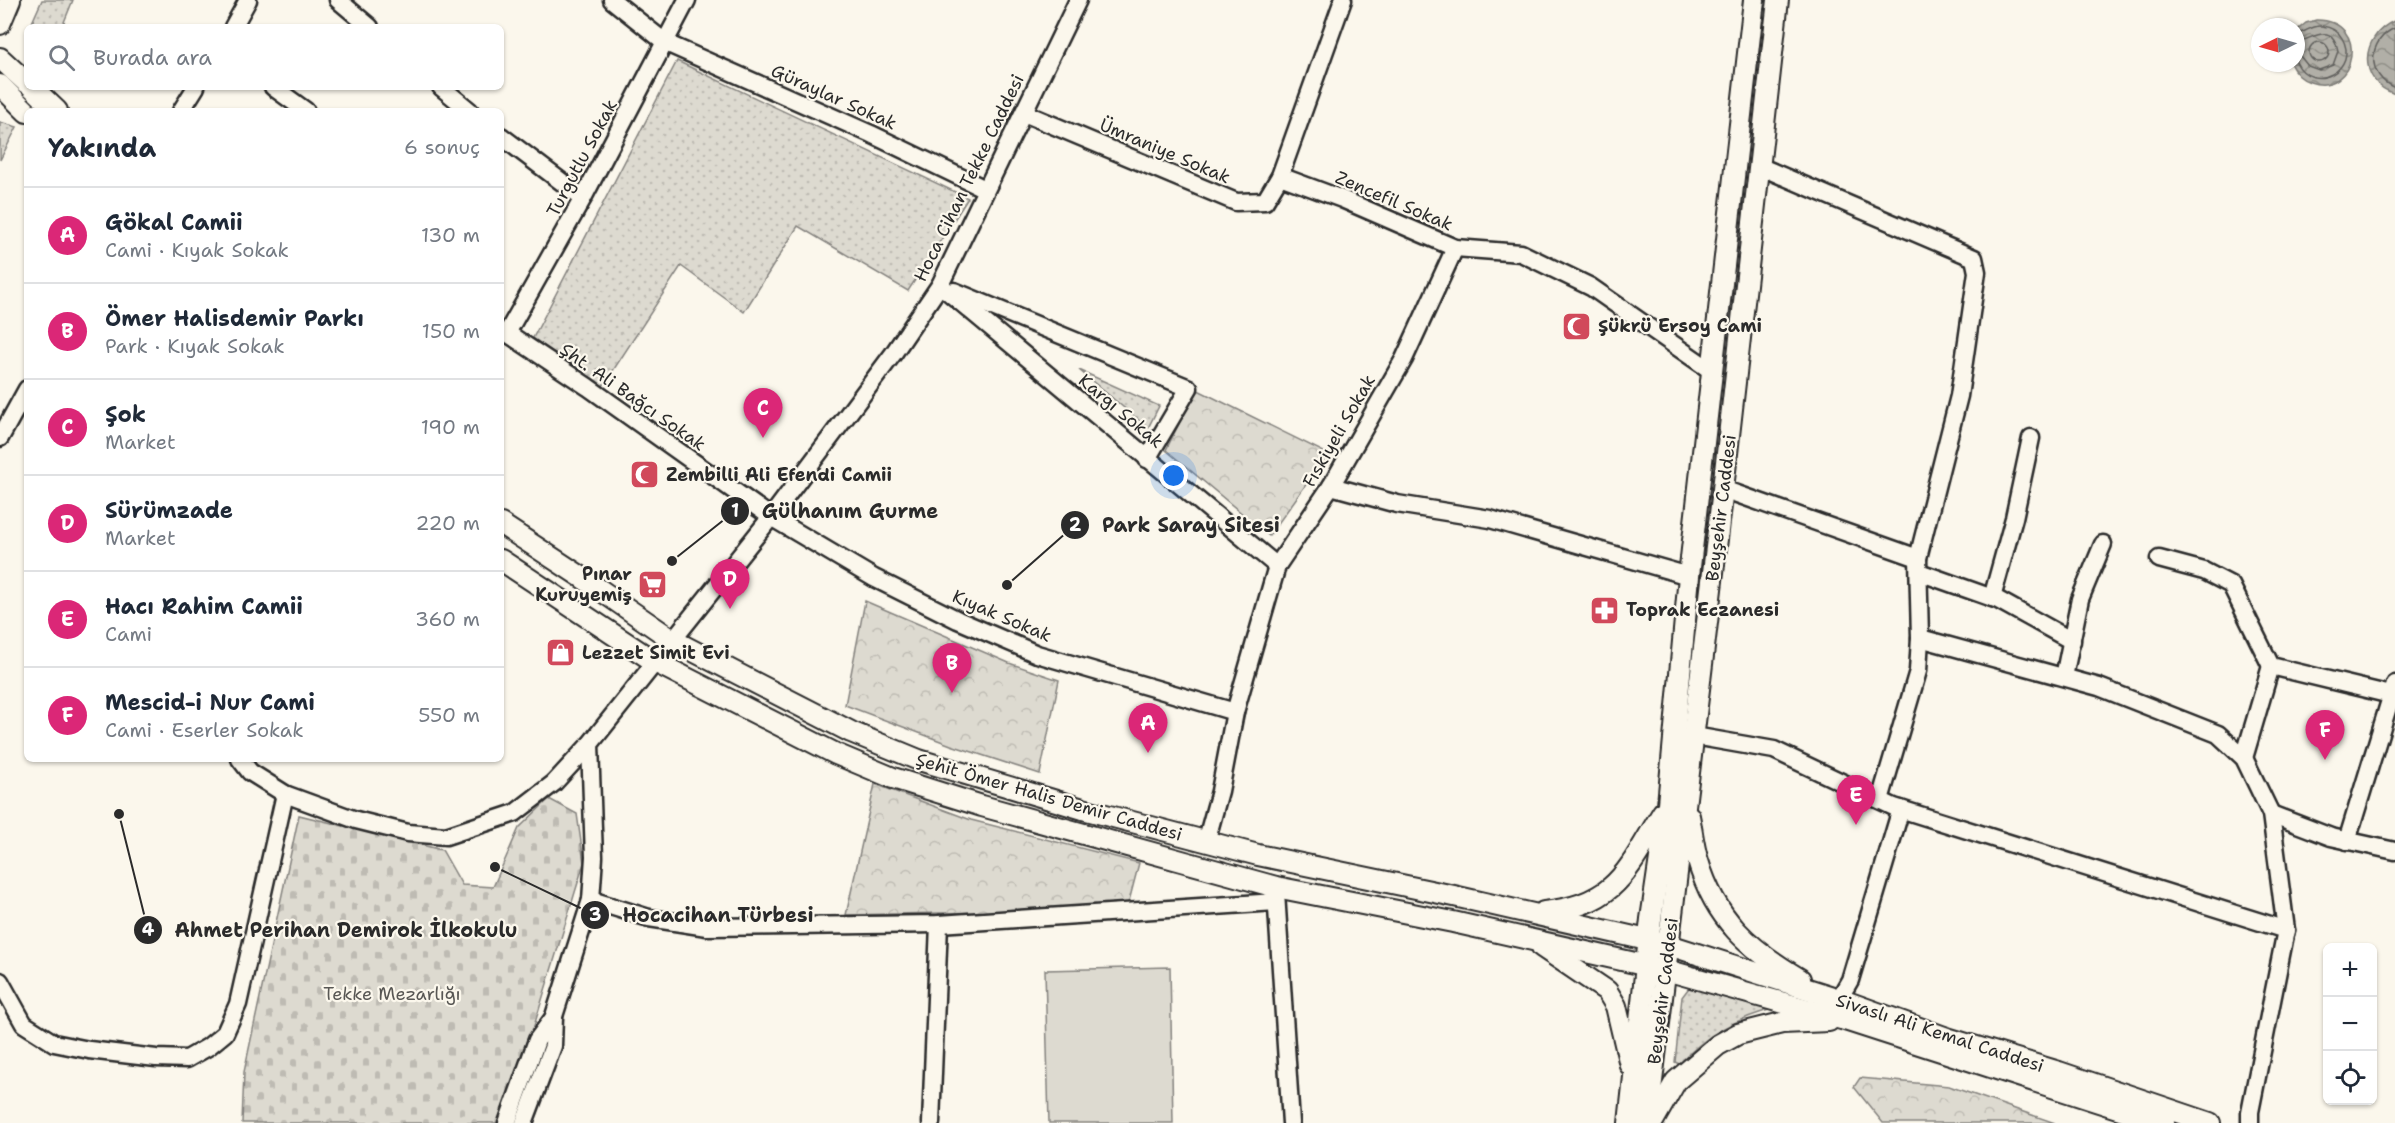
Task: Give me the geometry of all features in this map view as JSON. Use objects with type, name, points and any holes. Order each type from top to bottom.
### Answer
[{"type":"main road","points":[[0,24],[10,0]]},
{"type":"main road","name":"Beyşehir Caddesi","points":[[1647,1123],[1669,945],[1689,576],[1754,0]]},
{"type":"main road","name":"Beyşehir Caddesi","points":[[1629,1123],[1649,939],[1676,802],[1694,736],[1778,0]]},
{"type":"main road","points":[[0,58],[24,80]]},
{"type":"main road","points":[[0,85],[24,109]]},
{"type":"main road","points":[[35,90],[54,108]]},
{"type":"main road","name":"Şehit Ömer Halis Demir Caddesi","points":[[504,527],[674,640],[851,732],[919,760],[1083,810],[1258,855],[1649,939]]},
{"type":"main road","name":"Şehit Ömer Halis Demir Caddesi","points":[[504,562],[655,662],[836,754],[893,778],[1276,895],[1533,940],[1646,966]]},
{"type":"main road","points":[[1528,914],[1566,910],[1597,898],[1622,879],[1676,802]]},
{"type":"main road","points":[[1676,802],[1710,894],[1732,928],[1772,960],[1834,997]]},
{"type":"main road","name":"Sivaslı Ali Kemal Caddesi","points":[[1649,939],[1834,997],[1947,1038],[2059,1072],[2210,1123]]},
{"type":"main road","points":[[1533,940],[1607,991],[1616,1006],[1634,1076]]},
{"type":"main road","name":"Sivaslı Ali Kemal Caddesi","points":[[1646,966],[1845,1020],[2158,1122]]},
{"type":"main road","points":[[1652,1123],[1676,1081],[1718,1045],[1738,1034],[1782,1023],[1845,1020]]},
{"type":"street","points":[[235,24],[248,0]]},
{"type":"street","points":[[338,0],[366,24]]},
{"type":"street","name":"Güraylar Sokak","points":[[612,0],[666,42],[871,134],[985,189]]},
{"type":"street","name":"Turgutlu Sokak","points":[[504,333],[583,198],[687,0]]},
{"type":"street","name":"Hoca Cihan Tekke Caddesi","points":[[242,762],[250,772],[285,794],[356,820],[408,833],[446,836],[515,813],[554,783],[590,744],[771,518],[893,354],[940,285],[1078,0]]},
{"type":"street","points":[[1280,176],[1343,0]]},
{"type":"street","points":[[183,108],[194,90]]},
{"type":"street","points":[[277,90],[302,108]]},
{"type":"street","points":[[445,90],[466,108]]},
{"type":"street","name":"Ümraniye Sokak","points":[[1024,113],[1236,202],[1265,201],[1280,176]]},
{"type":"street","points":[[504,137],[583,198]]},
{"type":"street","points":[[1759,166],[1974,258],[1977,272],[1959,396],[1918,565],[1920,639],[1918,671],[1880,800]]},
{"type":"street","name":"Zencefil Sokak","points":[[1280,176],[1342,199],[1455,248],[1521,252],[1591,287],[1713,372]]},
{"type":"street","name":"Fıskiyeli Sokak","points":[[1206,842],[1220,791],[1235,712],[1277,566],[1331,486],[1404,359],[1455,248]]},
{"type":"street","points":[[940,285],[1189,388],[1147,459]]},
{"type":"street","name":"Kargı Sokak","points":[[940,285],[1277,566]]},
{"type":"street","name":"Şht. Ali Bağcı Sokak","points":[[504,333],[588,387],[771,518]]},
{"type":"street","points":[[0,438],[24,394]]},
{"type":"street","points":[[1992,598],[2014,518],[2031,438]]},
{"type":"street","points":[[1331,486],[1396,504],[1490,519],[1689,576]]},
{"type":"street","points":[[1724,489],[1918,565],[1992,598],[2072,640]]},
{"type":"street","name":"Kıyak Sokak","points":[[771,518],[874,578],[958,620],[1037,654],[1235,712]]},
{"type":"street","points":[[2064,677],[2080,599],[2103,544]]},
{"type":"street","points":[[2159,559],[2204,571],[2231,585],[2271,666],[2244,758]]},
{"type":"street","points":[[1920,639],[2099,687],[2218,734],[2244,758],[2271,813],[2286,930],[2250,1112],[2250,1123]]},
{"type":"street","points":[[2271,666],[2393,690],[2347,841]]},
{"type":"street","points":[[1694,736],[1774,750],[1901,809],[2286,930]]},
{"type":"street","points":[[524,1123],[553,1046],[554,1016],[591,900],[594,857],[590,744]]},
{"type":"street","points":[[0,981],[24,1024],[54,1043],[89,1050],[188,1059],[208,1047],[225,1033],[238,1004],[285,794]]},
{"type":"street","points":[[1834,997],[1850,980],[1901,809]]},
{"type":"street","points":[[2271,813],[2322,834],[2395,851]]},
{"type":"street","points":[[591,900],[649,918],[707,927],[939,924],[1276,895],[1291,1123]]},
{"type":"street","points":[[931,1123],[939,924]]},
{"type":"street","points":[[507,1123],[537,1040],[554,1016]]},
{"type":"green space","points":[[42,0],[73,0],[63,24],[31,24]]},
{"type":"green space","points":[[677,61],[968,198],[908,291],[798,226],[744,312],[681,266],[603,386],[533,338]]},
{"type":"green space","points":[[0,122],[17,127],[0,160]]},
{"type":"green space","points":[[1079,370],[1159,406],[1148,428]]},
{"type":"green space","points":[[1196,389],[1328,454],[1269,536],[1166,450]]},
{"type":"green space","points":[[865,601],[1009,663],[1059,680],[1040,774],[951,745],[845,705]]},
{"type":"green space","points":[[875,784],[971,820],[1139,863],[1127,909],[846,915]]},
{"type":"green space","name":"Tekke Mezarlığı","points":[[549,799],[577,814],[584,863],[515,1088],[497,1123],[242,1123],[244,1072],[299,815],[442,850],[462,885],[493,887],[519,828]]},
{"type":"green space","points":[[1170,967],[1173,1123],[1049,1123],[1045,970]]},
{"type":"green space","points":[[1694,981],[1772,1009],[1744,1018],[1721,1030],[1700,1044],[1679,1064],[1675,1062],[1682,997]]},
{"type":"green space","points":[[1860,1078],[1949,1086],[2055,1123],[1883,1123],[1854,1087]]},
{"type":"water","points":[[2316,20],[2333,23],[2345,32],[2350,43],[2351,57],[2347,69],[2338,79],[2326,84],[2310,82],[2295,72],[2305,72],[2306,23]]},
{"type":"water","points":[[2394,21],[2395,94],[2374,80],[2369,70],[2368,59],[2369,48],[2374,37]]},
{"type":"place","name":"Şükrü Ersoy Cami","points":[[1577,326]]},
{"type":"place","name":"Şok","points":[[763,438]]},
{"type":"place","name":"Zembilli Ali Efendi Camii","points":[[645,475]]},
{"type":"place","name":"Gülhanım Gurme","points":[[672,561]]},
{"type":"place","name":"Pınar Kuruyemiş","points":[[653,584]]},
{"type":"place","name":"Park Saray Sitesi","points":[[1007,585]]},
{"type":"place","name":"Sürümzade","points":[[730,609]]},
{"type":"place","name":"Toprak Eczanesi","points":[[1605,610]]},
{"type":"place","name":"Lezzet Simit Evi","points":[[561,653]]},
{"type":"place","name":"Ömer Halisdemir Parkı","points":[[952,693]]},
{"type":"place","name":"Gökal Camii","points":[[1148,753]]},
{"type":"place","name":"Mescid-i Nur Cami","points":[[2325,760]]},
{"type":"place","name":"Ahmet Perihan Demirok İlkokulu","points":[[119,814]]},
{"type":"place","name":"Hacı Rahim Camii","points":[[1856,825]]},
{"type":"place","name":"Hocacihan Türbesi","points":[[495,867]]}]
